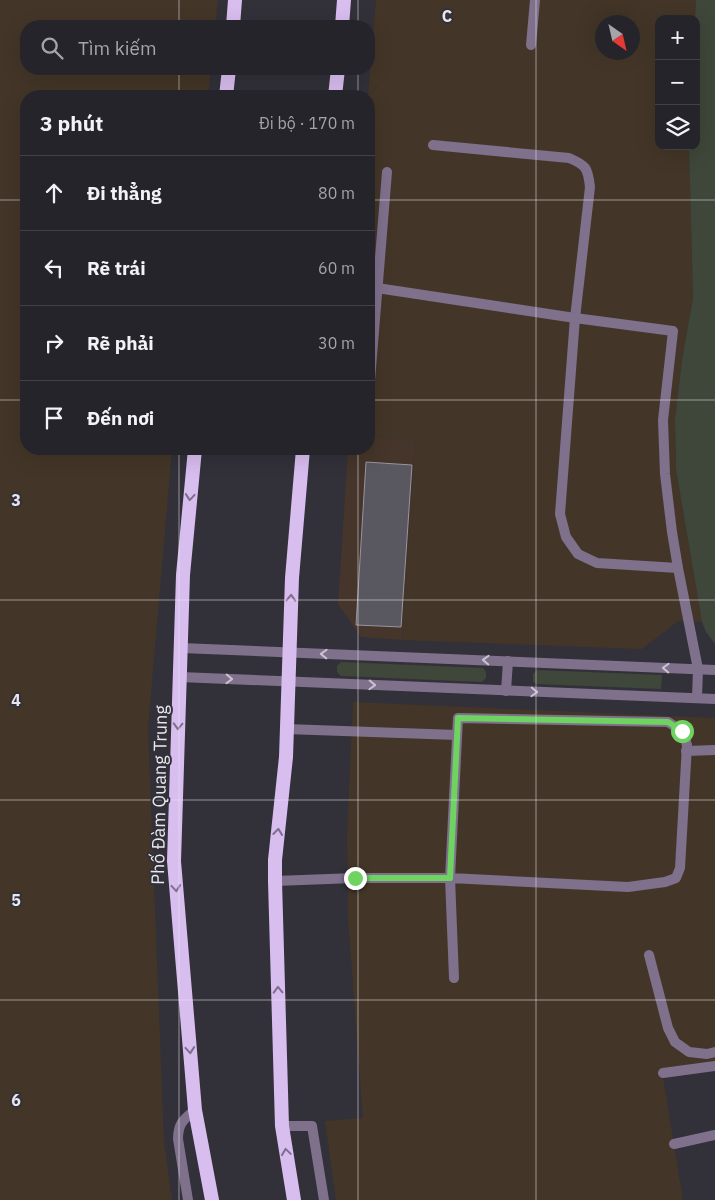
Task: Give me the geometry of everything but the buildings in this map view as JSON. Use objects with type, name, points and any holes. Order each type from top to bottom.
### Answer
[{"type":"highway","points":[[233,20],[235,0]]},
{"type":"highway","points":[[342,20],[344,0]]},
{"type":"highway","points":[[227,90],[228,75]]},
{"type":"highway","points":[[336,90],[338,75]]},
{"type":"highway","name":"Phố Đàm Quang Trung","points":[[194,455],[183,575],[174,861],[195,1110],[212,1200]]},
{"type":"highway","points":[[294,1200],[282,1126],[275,860],[286,757],[292,578],[302,455]]},
{"type":"street","points":[[531,45],[535,0]]},
{"type":"street","points":[[433,145],[569,158],[582,163],[589,172],[590,187],[575,318],[560,514],[566,537],[578,554],[598,563],[678,568]]},
{"type":"street","points":[[375,314],[387,172]]},
{"type":"street","points":[[377,288],[673,331],[663,420],[665,474],[678,568],[698,669],[697,698]]},
{"type":"street","points":[[181,648],[715,670]]},
{"type":"street","points":[[506,691],[508,661]]},
{"type":"street","points":[[180,677],[715,699]]},
{"type":"street","points":[[275,881],[355,878],[450,878],[628,887],[665,882],[676,878],[680,868],[687,745],[682,731],[668,722],[458,718],[450,878],[454,978]]},
{"type":"street","points":[[286,728],[457,735]]},
{"type":"street","points":[[686,751],[715,750]]},
{"type":"street","points":[[649,955],[668,1028],[675,1042],[689,1052],[706,1054],[715,1052]]},
{"type":"street","points":[[664,1073],[715,1066]]},
{"type":"street","points":[[188,1200],[178,1129],[183,1120],[195,1110]]},
{"type":"street","points":[[282,1126],[312,1126],[324,1200]]},
{"type":"street","points":[[674,1144],[715,1135]]},
{"type":"shaded area","points":[[0,0],[218,0],[216,20],[20,20],[20,75],[210,75],[209,90],[20,90],[20,455],[171,455],[148,728],[164,1142],[172,1200],[0,1200]]},
{"type":"shaded area","points":[[376,0],[696,0],[695,15],[655,15],[655,150],[689,150],[693,298],[682,360],[675,420],[676,469],[702,622],[678,621],[642,649],[402,640],[415,442],[375,436],[375,90],[368,90],[370,75],[375,75]]},
{"type":"shaded area","points":[[375,436],[415,441],[402,640],[361,637],[338,604],[348,455],[375,455]]},
{"type":"shaded area","points":[[353,702],[715,718],[715,1063],[662,1071],[683,1200],[336,1200],[325,1121],[363,1118],[348,918],[347,836]]},
{"type":"green space","points":[[696,0],[715,0],[715,644],[706,632],[702,622],[676,469],[675,420],[682,360],[693,298],[689,150],[700,150],[700,15],[695,15]]},
{"type":"green space","points":[[341,662],[483,668],[486,672],[486,678],[482,682],[341,676],[337,672],[337,666]]},
{"type":"green space","points":[[537,670],[662,675],[661,689],[536,684],[533,681],[533,674]]},
{"type":"route","points":[[355,878],[450,878],[458,718],[668,722],[682,731]]}]
